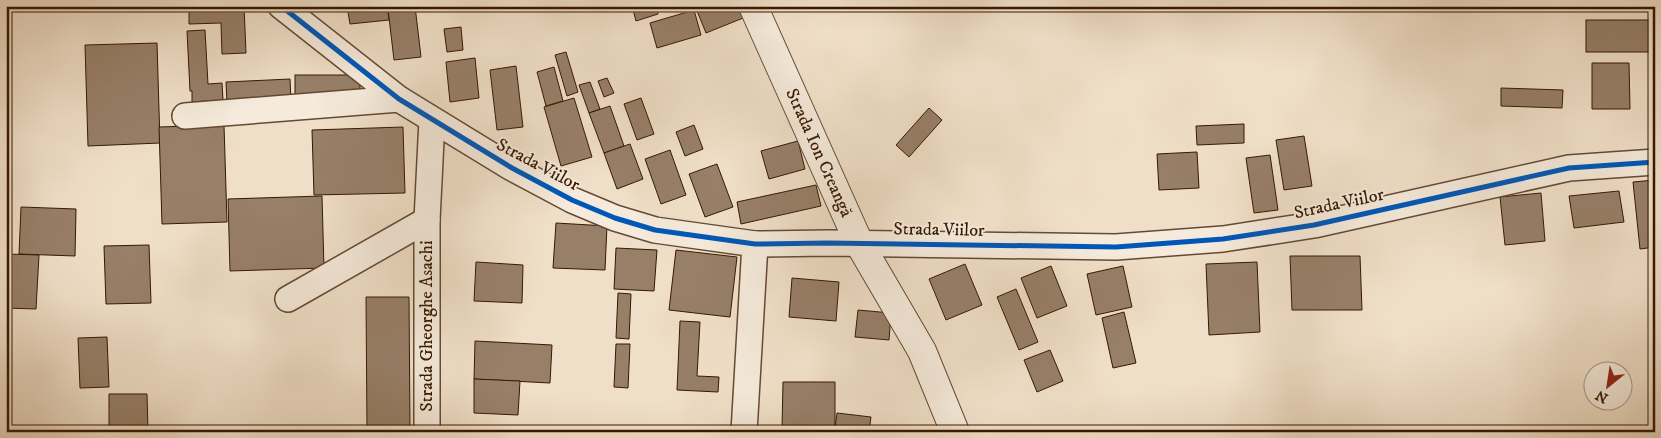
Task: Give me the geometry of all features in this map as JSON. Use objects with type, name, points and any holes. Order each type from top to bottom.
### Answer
[{"type":"street","name":"Strada Viilor","points":[[281,6],[398,99],[512,168],[572,200],[615,218],[655,230],[755,244],[859,243],[1116,247],[1223,240],[1314,225],[1569,168],[1655,162]]},
{"type":"street","name":"Strada Ion Creangă","points":[[753,6],[859,243],[922,351],[954,432]]},
{"type":"street","points":[[185,116],[398,99]]},
{"type":"street","name":"Strada Gheorghe Asachi","points":[[427,432],[427,220],[432,120]]},
{"type":"street","name":"Strada Gheorghe Asachi","points":[[288,299],[427,220]]},
{"type":"street","points":[[744,432],[755,244]]},
{"type":"building","points":[[189,6],[244,6],[246,53],[222,54],[221,23],[189,24]]},
{"type":"building","points":[[347,6],[387,6],[389,20],[350,24]]},
{"type":"building","points":[[415,6],[421,57],[394,60],[388,9]]},
{"type":"building","points":[[632,6],[656,6],[658,14],[636,21]]},
{"type":"building","points":[[695,6],[744,6],[748,16],[706,33]]},
{"type":"building","points":[[694,10],[701,35],[657,48],[650,23]]},
{"type":"building","points":[[1586,20],[1655,20],[1655,52],[1586,52]]},
{"type":"building","points":[[461,27],[463,50],[447,52],[444,29]]},
{"type":"building","points":[[205,30],[208,84],[222,83],[223,100],[192,102],[187,31]]},
{"type":"building","points":[[157,43],[160,143],[88,146],[85,45]]},
{"type":"building","points":[[566,52],[578,92],[567,96],[555,55]]},
{"type":"building","points":[[475,58],[479,98],[450,102],[446,62]]},
{"type":"building","points":[[1592,63],[1629,63],[1630,109],[1592,109]]},
{"type":"building","points":[[516,66],[523,127],[497,130],[490,70]]},
{"type":"building","points":[[554,67],[563,101],[546,106],[537,72]]},
{"type":"building","points":[[295,75],[360,75],[360,100],[295,100]]},
{"type":"building","points":[[607,78],[614,93],[604,97],[598,81]]},
{"type":"building","points":[[290,79],[291,100],[227,103],[226,82]]},
{"type":"building","points":[[590,82],[600,109],[589,113],[579,85]]},
{"type":"building","points":[[1501,88],[1563,90],[1562,108],[1501,106]]},
{"type":"building","points":[[574,98],[592,157],[561,166],[544,107]]},
{"type":"building","points":[[641,98],[654,134],[637,140],[624,104]]},
{"type":"building","points":[[610,106],[624,146],[604,153],[589,113]]},
{"type":"building","points":[[929,108],[942,120],[909,157],[896,145]]},
{"type":"building","points":[[1244,124],[1244,143],[1197,145],[1196,126]]},
{"type":"building","points":[[224,125],[227,222],[162,224],[159,127]]},
{"type":"building","points":[[694,125],[703,149],[685,156],[676,132]]},
{"type":"building","points":[[403,127],[405,193],[314,195],[312,130]]},
{"type":"building","points":[[1304,136],[1312,186],[1284,190],[1276,140]]},
{"type":"building","points":[[798,141],[805,169],[769,179],[761,151]]},
{"type":"building","points":[[630,144],[643,179],[617,189],[604,153]]},
{"type":"building","points":[[670,150],[686,195],[661,204],[645,159]]},
{"type":"building","points":[[1197,152],[1199,188],[1159,190],[1157,154]]},
{"type":"building","points":[[1270,155],[1278,210],[1254,213],[1246,158]]},
{"type":"building","points":[[717,164],[733,207],[705,217],[689,174]]},
{"type":"building","points":[[1655,180],[1655,247],[1640,249],[1633,182]]},
{"type":"building","points":[[816,185],[821,206],[741,224],[737,202]]},
{"type":"building","points":[[1619,191],[1624,222],[1574,228],[1569,196]]},
{"type":"building","points":[[1541,193],[1545,241],[1505,245],[1500,197]]},
{"type":"building","points":[[322,196],[324,268],[230,271],[228,199]]},
{"type":"building","points":[[21,207],[76,209],[75,256],[19,254]]},
{"type":"building","points":[[556,223],[607,226],[605,270],[553,268]]},
{"type":"building","points":[[149,245],[151,303],[106,304],[104,246]]},
{"type":"building","points":[[616,248],[657,250],[654,291],[614,289]]},
{"type":"building","points":[[676,250],[737,257],[730,317],[669,310]]},
{"type":"building","points":[[6,254],[39,255],[36,309],[6,308]]},
{"type":"building","points":[[1290,256],[1360,256],[1362,310],[1292,310]]},
{"type":"building","points":[[476,262],[523,265],[522,303],[474,301]]},
{"type":"building","points":[[1257,262],[1260,332],[1209,335],[1206,264]]},
{"type":"building","points":[[965,264],[982,305],[946,320],[929,279]]},
{"type":"building","points":[[1051,266],[1067,306],[1037,318],[1021,278]]},
{"type":"building","points":[[1123,266],[1132,307],[1096,315],[1087,274]]},
{"type":"building","points":[[792,278],[839,282],[836,321],[789,317]]},
{"type":"building","points":[[1016,289],[1038,342],[1019,350],[997,297]]},
{"type":"building","points":[[618,293],[631,294],[629,339],[616,338]]},
{"type":"building","points":[[366,297],[409,297],[410,432],[367,432]]},
{"type":"building","points":[[858,310],[891,313],[889,340],[855,337]]},
{"type":"building","points":[[1124,312],[1136,363],[1113,368],[1102,318]]},
{"type":"building","points":[[680,321],[700,322],[697,376],[719,377],[718,392],[677,390]]},
{"type":"building","points":[[107,337],[109,387],[80,388],[78,338]]},
{"type":"building","points":[[475,341],[552,345],[550,383],[474,379]]},
{"type":"building","points":[[616,344],[630,344],[628,388],[614,387]]},
{"type":"building","points":[[1050,350],[1063,381],[1037,392],[1024,360]]},
{"type":"building","points":[[474,379],[520,381],[518,415],[474,413]]},
{"type":"building","points":[[783,382],[835,382],[835,428],[782,428]]},
{"type":"building","points":[[109,394],[147,394],[148,432],[109,432]]},
{"type":"building","points":[[837,413],[871,417],[869,432],[835,428]]},
{"type":"cycle path","points":[[281,6],[399,99],[512,168],[572,200],[615,218],[655,230],[755,244],[828,243],[1116,247],[1223,239],[1314,225],[1569,168],[1655,162]]}]
